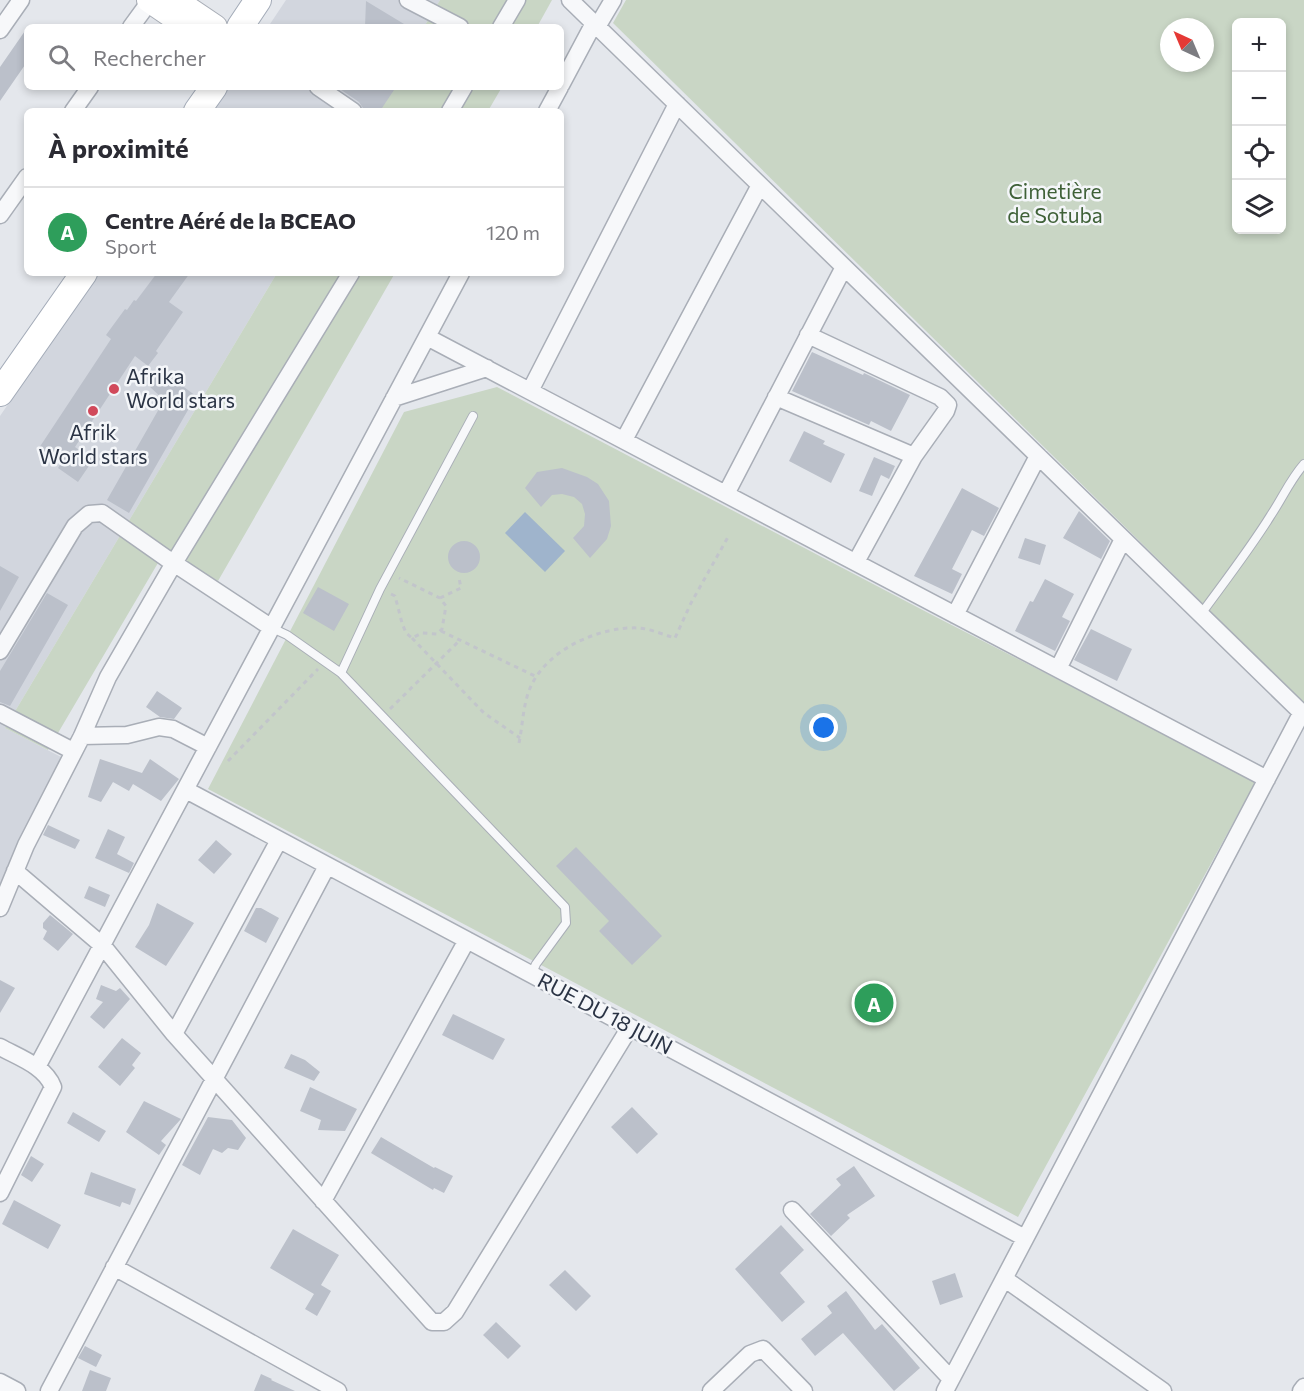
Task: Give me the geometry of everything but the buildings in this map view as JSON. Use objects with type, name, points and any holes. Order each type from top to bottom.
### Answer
[{"type":"main road","points":[[149,0],[184,24]]},
{"type":"main road","points":[[175,0],[211,24]]},
{"type":"main road","points":[[242,24],[258,0]]},
{"type":"main road","points":[[258,24],[274,0]]},
{"type":"main road","points":[[184,108],[196,90]]},
{"type":"main road","points":[[199,108],[212,90]]},
{"type":"main road","points":[[0,367],[65,276]]},
{"type":"main road","points":[[0,393],[82,276]]},
{"type":"street","points":[[0,30],[21,0]]},
{"type":"street","points":[[133,24],[149,0]]},
{"type":"street","points":[[408,0],[454,24]]},
{"type":"street","points":[[503,24],[517,0]]},
{"type":"street","points":[[570,0],[1303,713],[948,1385],[792,1210]]},
{"type":"street","points":[[564,79],[613,0]]},
{"type":"street","points":[[75,108],[88,90]]},
{"type":"street","points":[[322,90],[349,108]]},
{"type":"street","points":[[452,108],[462,90]]},
{"type":"street","points":[[549,108],[558,90]]},
{"type":"street","points":[[530,391],[677,104]]},
{"type":"street","points":[[0,215],[24,181]]},
{"type":"street","points":[[624,440],[760,185]]},
{"type":"street","points":[[726,494],[844,267]]},
{"type":"street","points":[[0,908],[26,845],[82,736],[108,677],[174,563],[349,276]]},
{"type":"street","points":[[37,1067],[459,276]]},
{"type":"street","points":[[808,335],[940,398],[948,405],[914,456],[856,562]]},
{"type":"street","points":[[427,337],[1267,779]]},
{"type":"street","points":[[394,398],[487,368]]},
{"type":"street","points":[[777,397],[914,456]]},
{"type":"street","points":[[955,615],[1038,456]]},
{"type":"street","points":[[0,651],[75,526],[89,514],[102,513],[272,628]]},
{"type":"street","points":[[1058,669],[1123,538]]},
{"type":"street","points":[[0,713],[73,751]]},
{"type":"street","points":[[82,736],[127,735],[159,727],[173,729],[208,747]]},
{"type":"street","name":"RUE DU 18 JUIN","points":[[186,790],[1025,1238]]},
{"type":"street","points":[[174,1034],[279,840]]},
{"type":"street","points":[[49,1391],[327,866]]},
{"type":"street","points":[[15,871],[103,946],[174,1034],[432,1322],[444,1322],[455,1312],[630,1028]]},
{"type":"street","points":[[323,1201],[467,940]]},
{"type":"street","points":[[0,1047],[37,1067],[52,1083],[52,1091],[0,1193]]},
{"type":"street","points":[[114,1267],[338,1391]]},
{"type":"street","points":[[1005,1279],[1162,1391]]},
{"type":"street","points":[[711,1391],[750,1354],[763,1349],[804,1391]]},
{"type":"street","points":[[0,1382],[17,1391]]},
{"type":"street","points":[[1301,1391],[1304,1387]]},
{"type":"lane","points":[[341,673],[389,573],[473,416]]},
{"type":"lane","points":[[1201,614],[1260,532],[1291,479],[1304,464]]},
{"type":"lane","points":[[272,628],[287,635],[341,673],[566,907],[566,922],[536,964],[531,975]]},
{"type":"path","points":[[519,743],[532,684],[545,665],[586,637],[613,630],[640,628],[675,638],[728,537]]},
{"type":"path","points":[[389,573],[440,598],[446,606],[441,631],[437,634],[422,633],[412,638]]},
{"type":"path","points":[[440,598],[461,588],[459,578]]},
{"type":"path","points":[[395,596],[406,633],[484,713],[520,738]]},
{"type":"path","points":[[441,631],[537,677]]},
{"type":"path","points":[[382,716],[460,640]]},
{"type":"path","points":[[228,761],[326,661]]},
{"type":"shaded area","points":[[286,0],[440,0],[426,24],[270,24]]},
{"type":"shaded area","points":[[224,90],[386,90],[376,108],[212,108]]},
{"type":"shaded area","points":[[96,276],[275,276],[5,728],[63,758],[0,887],[0,416]]},
{"type":"green space","points":[[440,0],[552,0],[539,24],[426,24]]},
{"type":"green space","name":"Cimetière de Sotuba","points":[[626,0],[1304,0],[1304,703],[613,23]]},
{"type":"green space","points":[[386,90],[500,90],[490,108],[376,108]]},
{"type":"green space","points":[[275,276],[393,276],[218,581],[165,551],[48,750],[5,728]]},
{"type":"green space","points":[[497,387],[936,617],[1256,781],[1018,1217],[208,789],[404,412]]},
{"type":"water","points":[[525,512],[565,551],[545,572],[505,533]]},
{"type":"place","name":"Afrika World stars","points":[[114,389]]},
{"type":"place","name":"Afrik World stars","points":[[93,411]]},
{"type":"place","name":"Centre Aéré de la BCEAO","points":[[874,1003]]}]
